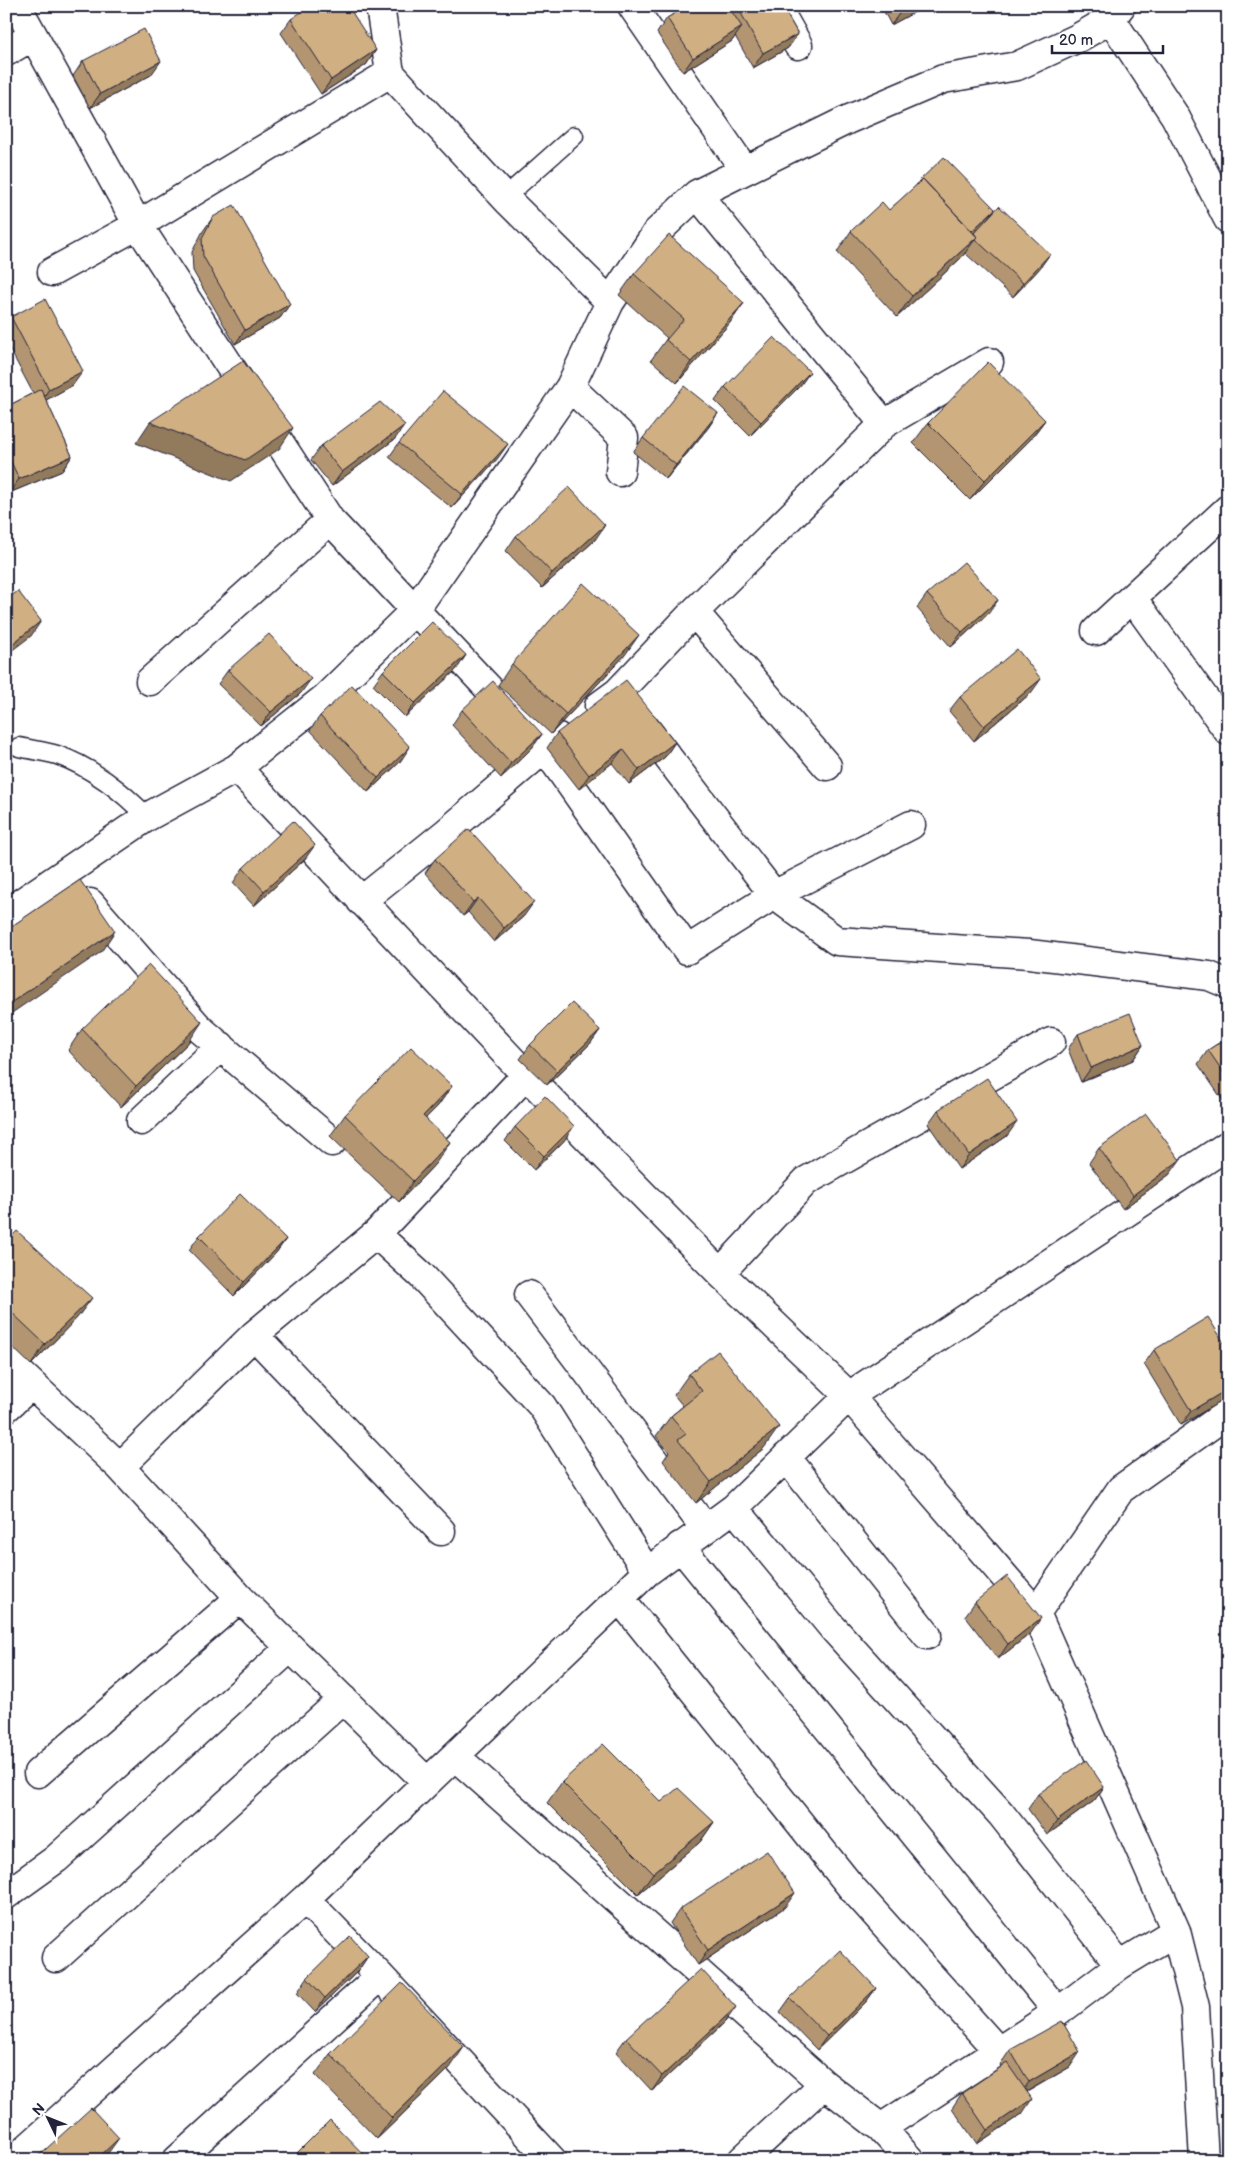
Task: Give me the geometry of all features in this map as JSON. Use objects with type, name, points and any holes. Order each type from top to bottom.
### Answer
[{"type":"street","points":[[16,6],[138,225],[330,520],[544,747],[687,950],[774,895],[911,825]]},
{"type":"street","points":[[380,6],[390,73],[504,198],[610,302]]},
{"type":"street","points":[[632,6],[744,169]]},
{"type":"street","points":[[776,6],[798,45]]},
{"type":"street","points":[[6,913],[147,817],[237,768],[325,698],[415,610],[570,388],[610,302],[657,232],[698,194],[744,169],[847,120],[943,79],[1017,66],[1078,38],[1116,13],[1175,116],[1228,219]]},
{"type":"street","points":[[6,52],[33,36]]},
{"type":"street","points":[[52,272],[138,225],[390,73]]},
{"type":"street","points":[[698,194],[884,424]]},
{"type":"street","points":[[361,901],[447,832],[544,747],[618,692],[694,612],[884,424],[989,362]]},
{"type":"street","points":[[570,388],[624,438],[620,472]]},
{"type":"street","points":[[1096,631],[1133,599],[1228,509]]},
{"type":"street","points":[[150,681],[330,520]]},
{"type":"street","points":[[1133,599],[1228,731]]},
{"type":"street","points":[[694,612],[827,766]]},
{"type":"street","points":[[618,692],[774,895],[837,941],[1030,954],[1209,976],[1228,984]]},
{"type":"street","points":[[237,768],[526,1075],[720,1273],[849,1396],[1036,1613],[1176,1931],[1196,2007],[1204,2160]]},
{"type":"street","points":[[65,874],[200,1029],[332,1142]]},
{"type":"street","points":[[720,1273],[806,1181],[1051,1042]]},
{"type":"street","points":[[140,1121],[221,1046]]},
{"type":"street","points":[[120,1467],[254,1335],[376,1234],[526,1075]]},
{"type":"street","points":[[14,2160],[305,1898],[426,1782],[456,1757],[647,1572],[734,1508],[849,1396],[1228,1146]]},
{"type":"street","points":[[376,1234],[421,1275],[542,1406],[647,1572]]},
{"type":"street","points":[[529,1295],[705,1528]]},
{"type":"street","points":[[254,1335],[441,1531]]},
{"type":"street","points":[[6,1360],[30,1385],[120,1467],[240,1598],[426,1782]]},
{"type":"street","points":[[6,1408],[30,1385]]},
{"type":"street","points":[[1036,1613],[1121,1489],[1228,1413]]},
{"type":"street","points":[[786,1457],[927,1635]]},
{"type":"street","points":[[734,1508],[832,1627],[1001,1814],[1120,1965]]},
{"type":"street","points":[[680,1546],[1058,2012]]},
{"type":"street","points":[[38,1772],[240,1598]]},
{"type":"street","points":[[620,1599],[852,1888],[998,2051]]},
{"type":"street","points":[[6,1895],[56,1859],[290,1648]]},
{"type":"street","points":[[56,1958],[343,1699]]},
{"type":"street","points":[[456,1757],[824,2084],[881,2128],[910,2160]]},
{"type":"street","points":[[305,1898],[552,2160]]},
{"type":"street","points":[[881,2128],[1058,2012],[1120,1965],[1176,1931]]},
{"type":"street","points":[[177,2160],[380,1976]]},
{"type":"street","points":[[742,2160],[824,2084]]},
{"type":"lane","points":[[504,198],[574,136]]},
{"type":"lane","points":[[19,747],[58,755],[104,779],[130,799],[147,817]]},
{"type":"building","points":[[310,6],[348,6],[376,50],[331,80],[291,19]]},
{"type":"building","points":[[687,6],[728,6],[742,27],[693,58],[667,18]]},
{"type":"building","points":[[737,6],[782,6],[798,34],[763,53]]},
{"type":"building","points":[[898,6],[909,6],[901,11]]},
{"type":"building","points":[[144,29],[161,61],[100,94],[83,61]]},
{"type":"building","points":[[944,157],[995,209],[972,231],[923,179],[919,181]]},
{"type":"building","points":[[923,179],[977,237],[912,296],[851,231],[882,202],[889,210]]},
{"type":"building","points":[[234,205],[290,304],[245,330],[203,256],[202,238],[213,217]]},
{"type":"building","points":[[999,206],[1050,254],[1023,283],[975,239],[977,237],[974,233]]},
{"type":"building","points":[[669,235],[744,303],[691,362],[666,340],[684,319],[634,274]]},
{"type":"building","points":[[45,299],[83,371],[49,389],[11,317]]},
{"type":"building","points":[[774,337],[810,372],[761,422],[725,387]]},
{"type":"building","points":[[243,361],[293,428],[245,460],[150,422]]},
{"type":"building","points":[[988,362],[1045,420],[985,480],[928,423]]},
{"type":"building","points":[[684,386],[718,413],[676,465],[643,438]]},
{"type":"building","points":[[41,389],[72,456],[19,479],[6,451],[6,407]]},
{"type":"building","points":[[443,391],[508,444],[462,494],[399,443]]},
{"type":"building","points":[[380,402],[405,425],[342,472],[321,446]]},
{"type":"building","points":[[569,487],[605,525],[552,573],[516,536]]},
{"type":"building","points":[[964,562],[998,600],[962,632],[927,594]]},
{"type":"building","points":[[583,583],[639,635],[566,714],[512,664]]},
{"type":"building","points":[[18,591],[41,621],[6,649],[6,600]]},
{"type":"building","points":[[432,622],[466,655],[415,703],[383,671]]},
{"type":"building","points":[[269,634],[311,679],[271,712],[228,670]]},
{"type":"building","points":[[1017,649],[1041,679],[984,726],[960,697]]},
{"type":"building","points":[[626,680],[675,742],[639,770],[623,749],[589,775],[557,733]]},
{"type":"building","points":[[493,681],[542,734],[511,763],[462,710]]},
{"type":"building","points":[[352,685],[410,747],[378,778],[320,716]]},
{"type":"building","points":[[293,821],[315,845],[264,891],[243,868]]},
{"type":"building","points":[[469,829],[534,902],[504,928],[478,898],[473,902],[435,859]]},
{"type":"building","points":[[80,880],[115,931],[6,1006],[6,930]]},
{"type":"building","points":[[149,965],[202,1022],[136,1086],[82,1029]]},
{"type":"building","points":[[572,1003],[600,1030],[557,1071],[530,1045]]},
{"type":"building","points":[[1130,1013],[1143,1045],[1091,1068],[1078,1034]]},
{"type":"building","points":[[1228,1037],[1228,1079],[1208,1050]]},
{"type":"building","points":[[411,1047],[452,1086],[423,1116],[450,1142],[413,1181],[345,1115]]},
{"type":"building","points":[[987,1078],[1017,1122],[969,1155],[938,1110]]},
{"type":"building","points":[[545,1096],[574,1126],[544,1156],[515,1127]]},
{"type":"building","points":[[1146,1114],[1180,1160],[1133,1195],[1099,1148]]},
{"type":"building","points":[[240,1194],[286,1239],[244,1282],[199,1236]]},
{"type":"building","points":[[17,1231],[92,1298],[45,1344],[6,1307],[6,1242]]},
{"type":"building","points":[[1208,1317],[1228,1349],[1228,1389],[1191,1411],[1154,1350]]},
{"type":"building","points":[[718,1351],[779,1427],[711,1482],[678,1440],[686,1434],[671,1416],[702,1391],[689,1374]]},
{"type":"building","points":[[1007,1576],[1041,1618],[1008,1644],[975,1602]]},
{"type":"building","points":[[603,1744],[661,1802],[678,1788],[714,1822],[653,1873],[562,1782]]},
{"type":"building","points":[[1086,1760],[1104,1787],[1057,1821],[1038,1794]]},
{"type":"building","points":[[767,1851],[795,1893],[708,1950],[680,1909]]},
{"type":"building","points":[[350,1936],[368,1956],[325,1998],[307,1978]]},
{"type":"building","points":[[840,1950],[876,1988],[827,2036],[790,1998]]},
{"type":"building","points":[[701,1969],[736,2007],[662,2076],[626,2038]]},
{"type":"building","points":[[402,1983],[464,2047],[392,2118],[330,2054]]},
{"type":"building","points":[[1062,2021],[1080,2052],[1029,2082],[1010,2050]]},
{"type":"building","points":[[1007,2063],[1032,2099],[987,2130],[962,2093]]},
{"type":"building","points":[[91,2108],[119,2138],[96,2160],[34,2160]]},
{"type":"building","points":[[330,2120],[367,2160],[302,2160],[296,2154]]}]
